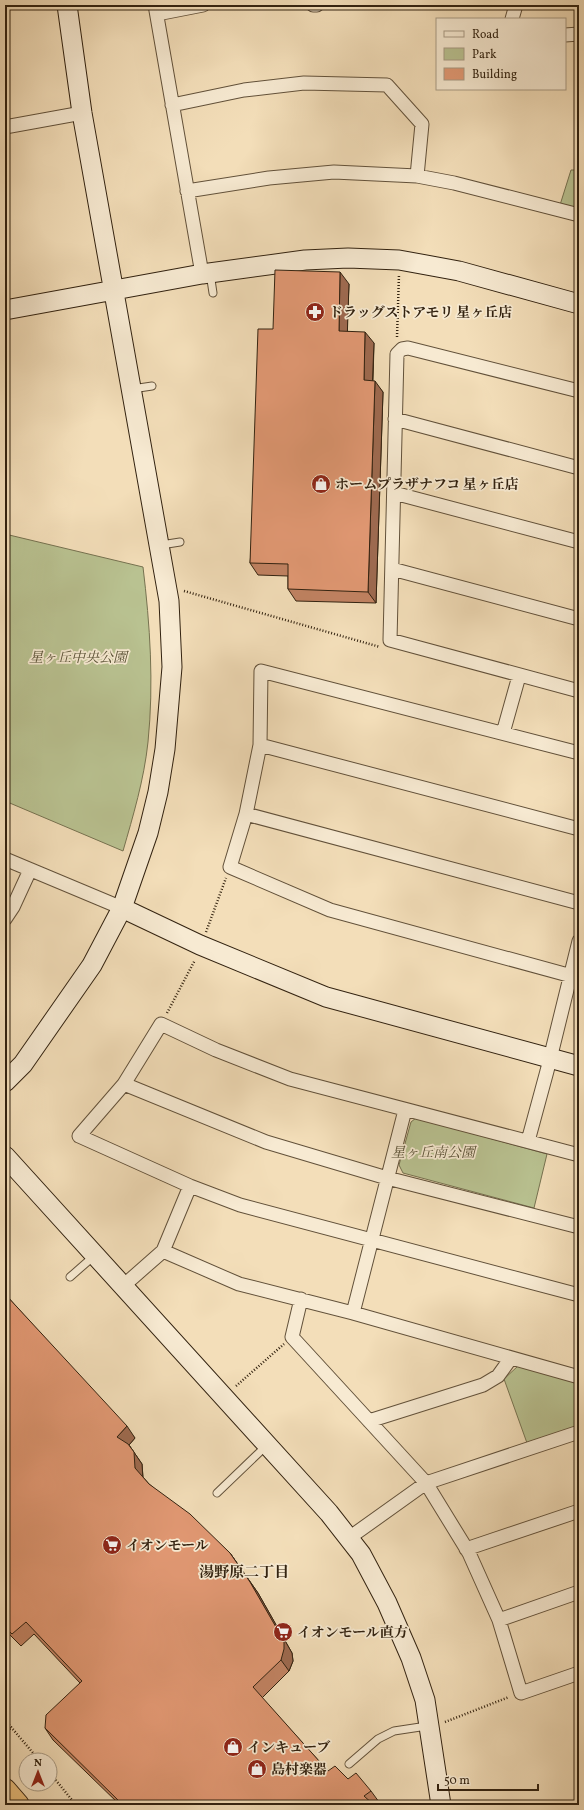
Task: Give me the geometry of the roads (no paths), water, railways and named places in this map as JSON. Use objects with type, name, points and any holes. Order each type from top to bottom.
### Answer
[{"type":"highway","points":[[5,1790],[18,1805]]},
{"type":"street","points":[[5,1082],[23,1064],[92,965],[122,908],[148,833],[158,792],[165,749],[172,667],[169,601],[82,113],[67,5]]},
{"type":"street","points":[[203,5],[156,9],[187,191],[206,274]]},
{"type":"street","points":[[512,18],[516,5]]},
{"type":"street","points":[[566,36],[579,34]]},
{"type":"street","points":[[172,105],[244,90],[304,83],[387,85],[422,124],[417,176]]},
{"type":"street","points":[[5,128],[82,113]]},
{"type":"street","points":[[187,191],[269,178],[334,172],[417,176],[454,183],[579,215]]},
{"type":"street","points":[[5,310],[206,274],[305,260],[348,258],[398,260],[459,271],[579,304]]},
{"type":"street","points":[[579,391],[408,348],[397,354],[390,640],[579,691]]},
{"type":"street","points":[[395,419],[579,468]]},
{"type":"street","points":[[394,493],[579,542]]},
{"type":"street","points":[[392,569],[579,619]]},
{"type":"street","points":[[575,977],[330,910],[230,868],[246,814],[260,745],[261,671],[579,753]]},
{"type":"street","points":[[503,733],[519,676]]},
{"type":"street","points":[[260,745],[579,829]]},
{"type":"street","points":[[246,814],[579,903]]},
{"type":"street","points":[[5,859],[326,997],[579,1066]]},
{"type":"street","points":[[5,920],[13,907],[30,870]]},
{"type":"street","points":[[528,1141],[550,1058],[575,977],[579,941]]},
{"type":"street","points":[[579,1155],[290,1079],[216,1050],[161,1024],[124,1084],[79,1136],[190,1186],[240,1205],[370,1241],[579,1295]]},
{"type":"street","points":[[124,1084],[266,1142],[387,1178],[579,1227]]},
{"type":"street","points":[[353,1313],[370,1241],[405,1110]]},
{"type":"street","points":[[5,1156],[122,1287],[329,1513],[361,1554],[387,1603],[411,1658],[425,1700],[437,1724],[441,1805]]},
{"type":"street","points":[[122,1287],[163,1251],[190,1186]]},
{"type":"street","points":[[163,1251],[239,1284],[353,1313],[579,1377]]},
{"type":"street","points":[[301,1299],[292,1337],[426,1483],[466,1549],[499,1620],[521,1693],[579,1673]]},
{"type":"street","points":[[369,1422],[483,1385],[498,1376],[511,1358]]},
{"type":"street","points":[[349,1538],[426,1483],[579,1432]]},
{"type":"street","points":[[466,1549],[579,1511]]},
{"type":"street","points":[[499,1620],[579,1592]]},
{"type":"lane","points":[[206,274],[213,293]]},
{"type":"lane","points":[[132,389],[152,386]]},
{"type":"lane","points":[[159,546],[180,542]]},
{"type":"lane","points":[[70,1277],[94,1256]]},
{"type":"lane","points":[[217,1493],[267,1445]]},
{"type":"lane","points":[[349,1764],[378,1738],[394,1731],[437,1724]]},
{"type":"place","name":"ドラッグストアモリ 星ヶ丘店","points":[[315,312]]},
{"type":"place","name":"ホームプラザナフコ 星ヶ丘店","points":[[321,484]]},
{"type":"place","name":"イオンモール","points":[[112,1545]]},
{"type":"place","name":"イオンモール直方","points":[[283,1632]]},
{"type":"place","name":"インキューブ","points":[[233,1747]]},
{"type":"place","name":"島村楽器","points":[[257,1769]]},
{"type":"district","name":"湯野原二丁目","points":[[244,1572]]},
{"type":"park label","name":"星ヶ丘中央公園","points":[[78,657]]},
{"type":"park label","name":"星ヶ丘南公園","points":[[433,1152]]}]
